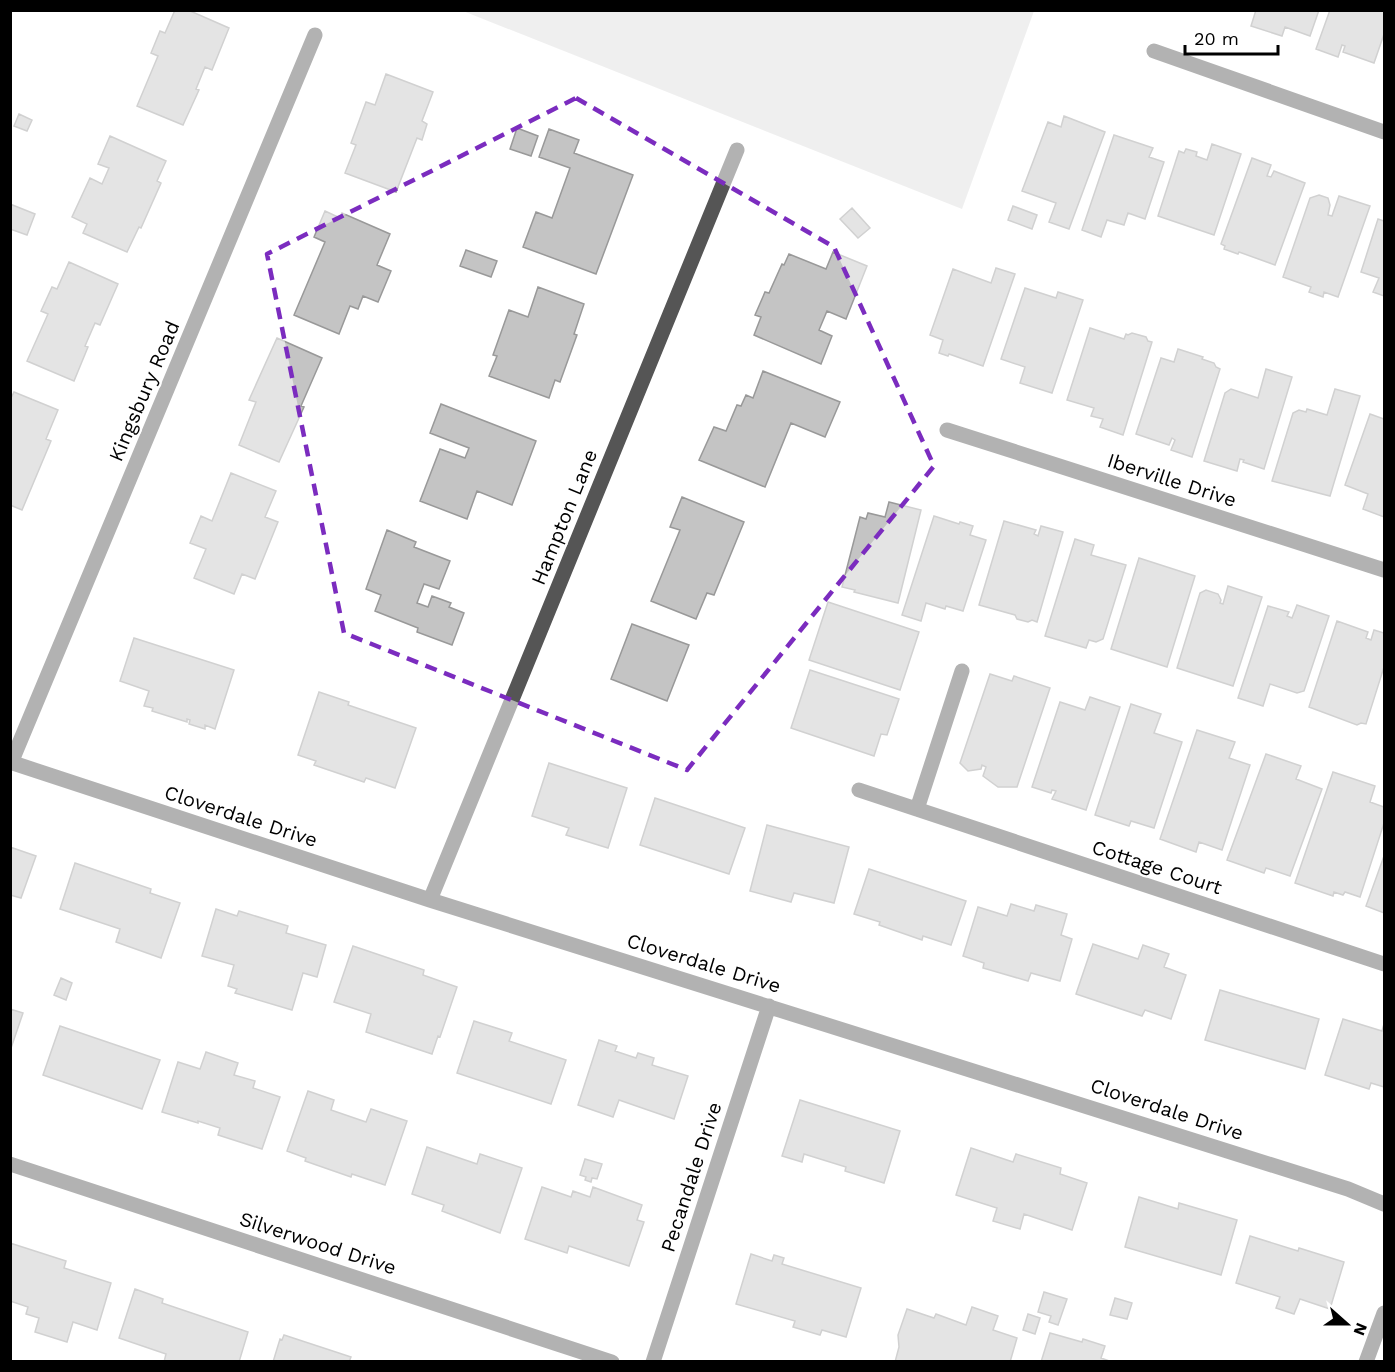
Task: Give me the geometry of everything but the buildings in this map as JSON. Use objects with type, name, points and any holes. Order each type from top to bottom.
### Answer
[{"type":"street","name":"Kingsbury Road","points":[[11,762],[315,35]]},
{"type":"street","points":[[1154,51],[1384,132]]},
{"type":"street","name":"Hampton Lane","points":[[430,900],[736,150]]},
{"type":"street","name":"Iberville Drive","points":[[947,430],[1384,570]]},
{"type":"street","points":[[917,810],[962,670]]},
{"type":"street","name":"Cloverdale Drive","points":[[11,762],[430,900],[1348,1188],[1384,1204]]},
{"type":"street","name":"Cottage Court","points":[[859,790],[1384,963]]},
{"type":"street","name":"Pecandale Drive","points":[[653,1362],[769,1006]]},
{"type":"street","name":"Silverwood Drive","points":[[10,1164],[612,1362]]},
{"type":"street","points":[[1366,1362],[1384,1313]]},
{"type":"highlighted area","points":[[576,98],[834,247],[934,466],[687,770],[344,633],[267,254]]},
{"type":"shaded area","points":[[463,11],[1034,11],[962,209]]}]
